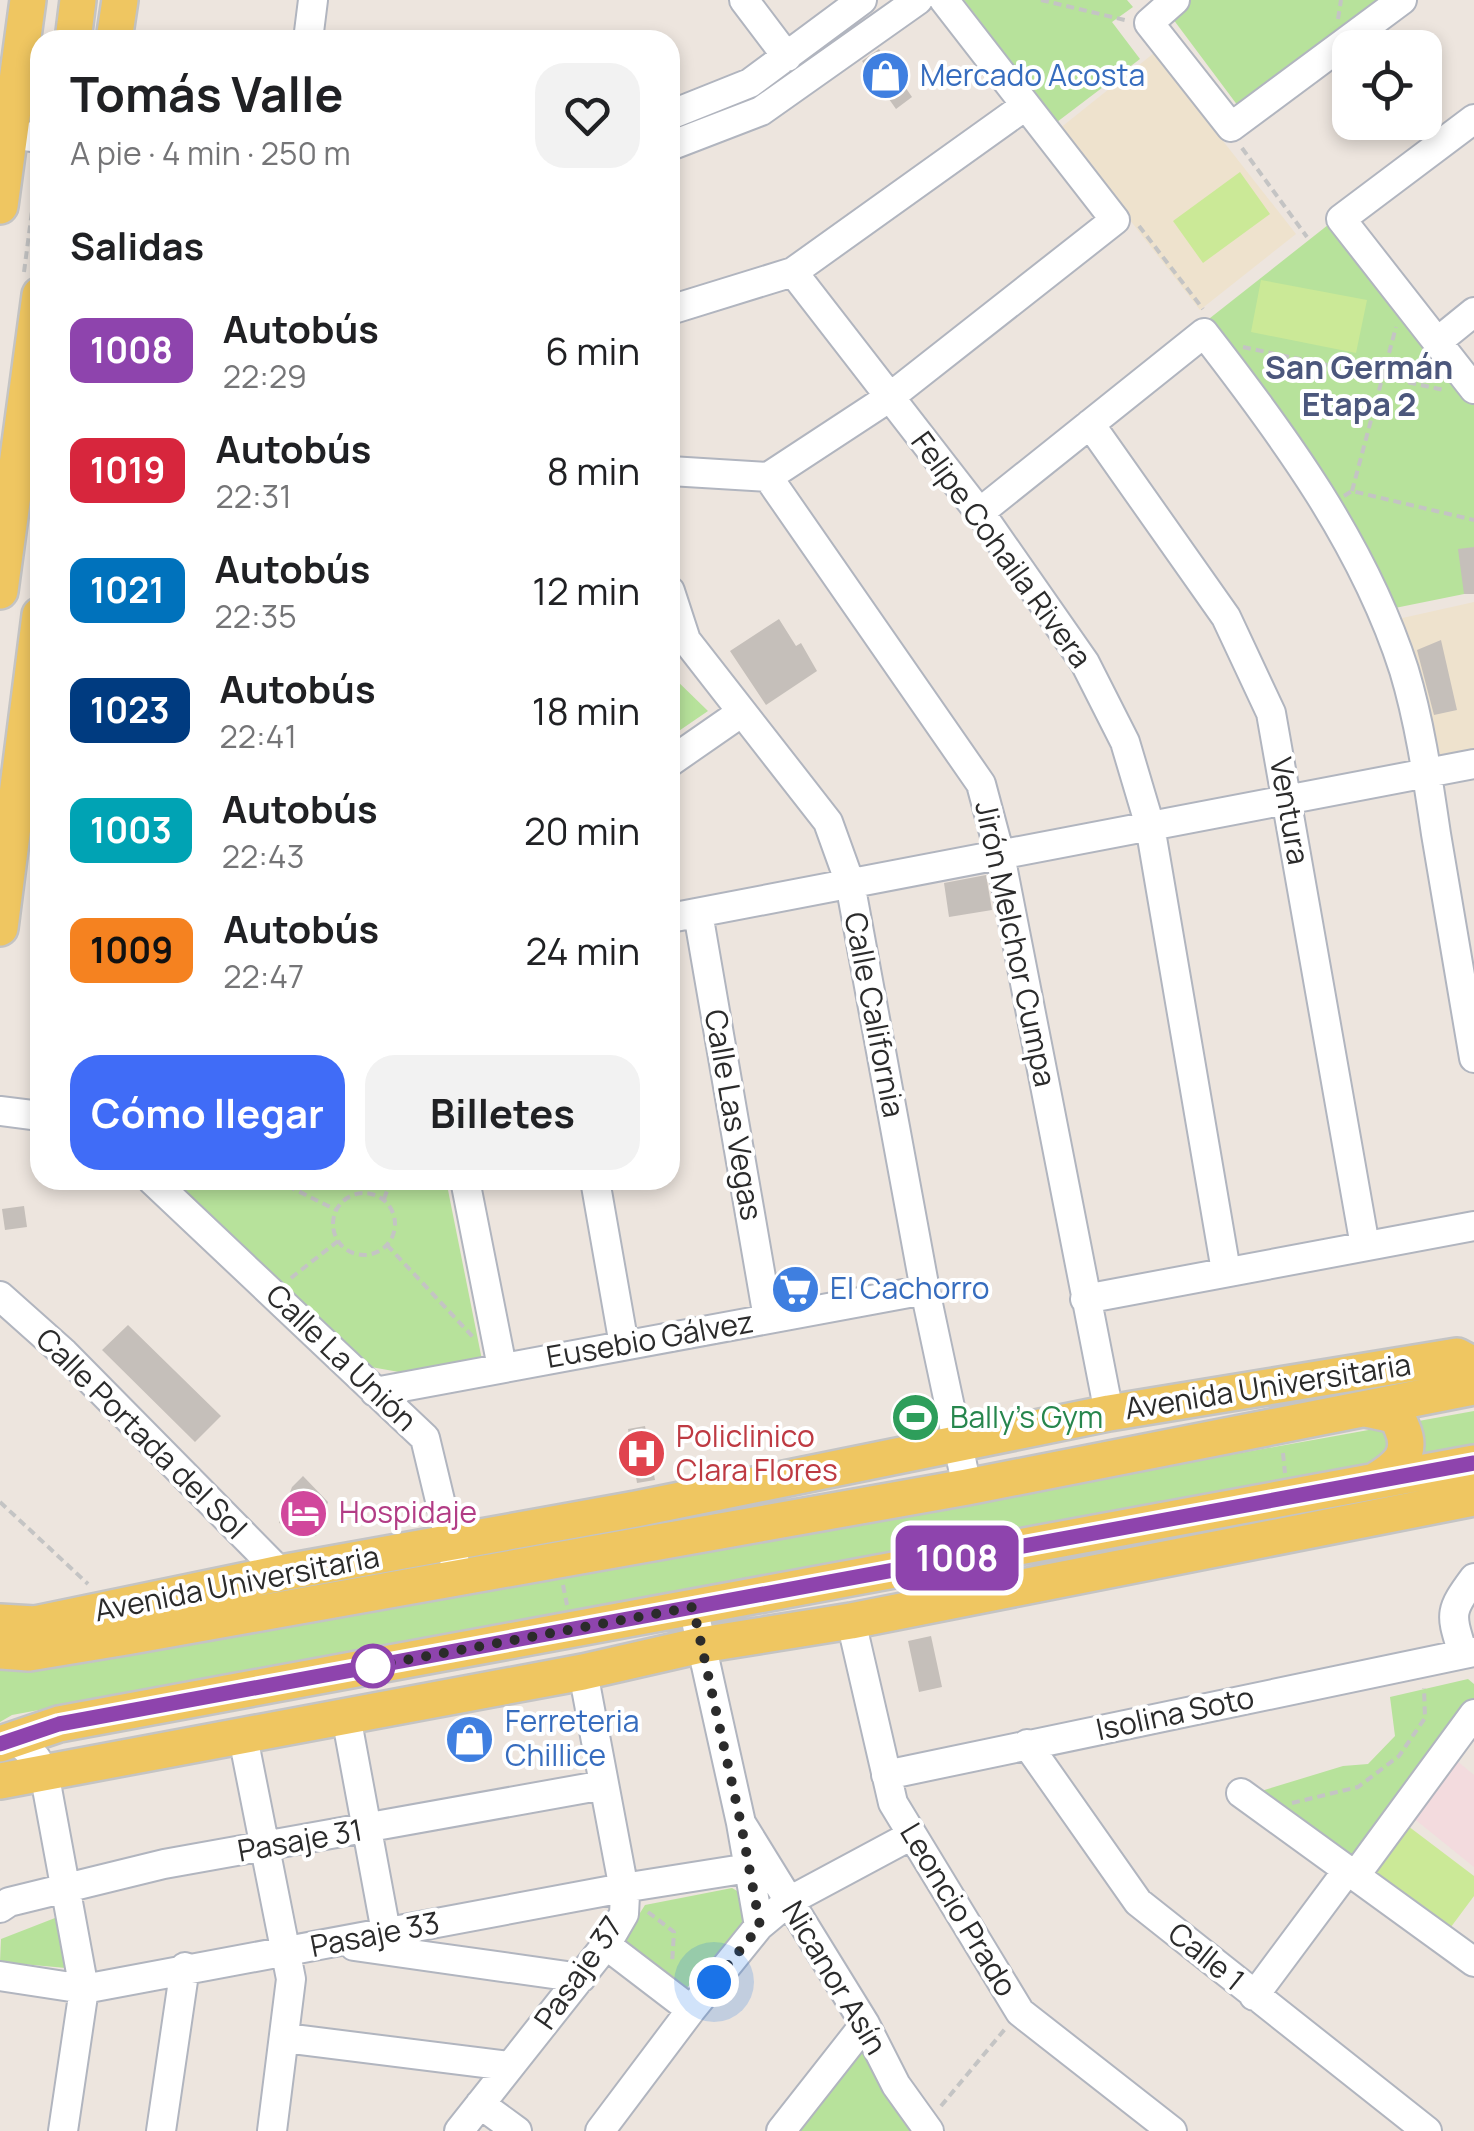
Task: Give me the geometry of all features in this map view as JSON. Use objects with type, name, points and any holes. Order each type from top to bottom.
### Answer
[{"type":"main road","points":[[0,206],[17,119],[28,0]]},
{"type":"main road","points":[[74,30],[78,0]]},
{"type":"main road","points":[[116,30],[120,0]]},
{"type":"main road","points":[[0,592],[30,452]]},
{"type":"main road","points":[[0,928],[30,778]]},
{"type":"main road","name":"Avenida Universitaria","points":[[0,1622],[35,1624],[636,1509],[1108,1413],[1457,1356],[1474,1365]]},
{"type":"main road","name":"Avenida Universitaria","points":[[0,1651],[28,1653],[126,1637],[967,1487],[1474,1387]]},
{"type":"main road","points":[[1366,1409],[1391,1414],[1400,1421],[1405,1435],[1406,1451],[1399,1465],[1374,1482]]},
{"type":"main road","points":[[7,1741],[59,1724],[1474,1463]]},
{"type":"main road","points":[[0,1780],[583,1672],[701,1645],[851,1621],[1474,1498]]},
{"type":"main road","points":[[352,1670],[354,1715]]},
{"type":"street","points":[[309,30],[313,0]]},
{"type":"street","points":[[744,0],[787,57]]},
{"type":"street","points":[[680,111],[750,84],[862,0]]},
{"type":"street","points":[[680,142],[761,111],[918,0]]},
{"type":"street","points":[[680,472],[768,477],[890,397],[1115,220],[944,0]]},
{"type":"street","points":[[1175,0],[1148,24],[1231,127],[1402,0]]},
{"type":"street","points":[[680,307],[793,272],[1025,106]]},
{"type":"street","points":[[1465,391],[1437,342],[1341,218],[1474,119]]},
{"type":"street","name":"Felipe Cohaila Rivera","points":[[793,272],[979,513],[1086,663],[1125,742],[1150,826],[1226,1271]]},
{"type":"street","points":[[1437,342],[1474,312]]},
{"type":"street","points":[[979,513],[1208,331],[1327,506],[1372,591],[1404,672],[1426,773],[1474,1058]]},
{"type":"street","name":"Ventura","points":[[1090,424],[1226,617],[1272,713],[1364,1246]]},
{"type":"street","name":"Jirón Melchor Cumpa","points":[[768,477],[981,784],[1000,855],[1108,1413]]},
{"type":"street","name":"Calle California","points":[[680,621],[686,640],[828,822],[850,884],[925,1290],[967,1487]]},
{"type":"street","points":[[680,755],[742,712]]},
{"type":"street","points":[[680,916],[1474,764]]},
{"type":"street","name":"Calle Las Vegas","points":[[698,912],[768,1318]]},
{"type":"street","points":[[0,1111],[30,1115]]},
{"type":"street","name":"Calle La Unión","points":[[163,1190],[424,1438],[458,1578]]},
{"type":"street","points":[[467,1190],[502,1367]]},
{"type":"street","points":[[597,1190],[624,1344]]},
{"type":"street","points":[[1085,1299],[1474,1226]]},
{"type":"street","name":"Eusebio Gálvez","points":[[375,1392],[925,1290]]},
{"type":"street","name":"Calle Portada del Sol","points":[[0,1296],[64,1354],[281,1574]]},
{"type":"street","points":[[412,1384],[420,1434]]},
{"type":"street","points":[[1469,1653],[1453,1620],[1455,1604],[1474,1578]]},
{"type":"street","name":"Nicanor Asín","points":[[693,1607],[760,1926]]},
{"type":"street","name":"Leoncio Prado","points":[[851,1621],[893,1803],[1020,2012],[1172,2131]]},
{"type":"street","name":"Isolina Soto","points":[[886,1775],[1469,1653]]},
{"type":"street","name":"Pasaje 37","points":[[459,2131],[606,1946],[624,1914],[624,1891],[583,1672]]},
{"type":"street","points":[[1254,1996],[1474,1714]]},
{"type":"street","points":[[354,1715],[367,1830],[386,1932]]},
{"type":"street","points":[[243,1737],[291,1979],[272,2131]]},
{"type":"street","points":[[7,1741],[36,1758],[44,1772],[84,1989],[62,2131]]},
{"type":"street","name":"Calle 1","points":[[1028,1744],[1138,1902],[1427,2131]]},
{"type":"street","name":"Pasaje 31","points":[[0,1908],[9,1902],[164,1864],[604,1785]]},
{"type":"street","points":[[1253,1801],[1472,1957]]},
{"type":"street","name":"Nicanor Asín","points":[[741,1824],[865,2024],[896,2084],[927,2128]]},
{"type":"street","points":[[600,2131],[681,2002],[760,1926],[789,1901],[912,1835]]},
{"type":"street","name":"Pasaje 33","points":[[0,1976],[84,1989],[749,1868]]},
{"type":"street","points":[[424,1925],[426,1956]]},
{"type":"street","points":[[331,1942],[581,1978]]},
{"type":"street","points":[[606,1946],[681,2002]]},
{"type":"street","points":[[161,2131],[186,1968]]},
{"type":"street","points":[[781,2131],[865,2024]]},
{"type":"street","points":[[285,2038],[509,2066]]},
{"type":"street","points":[[480,2104],[517,2131]]},
{"type":"path","points":[[1041,0],[1148,24]]},
{"type":"path","points":[[1231,127],[1234,138],[1308,237]]},
{"type":"path","points":[[1115,220],[1136,222],[1208,331],[1384,377],[1465,391]]},
{"type":"path","points":[[1327,506],[1352,491],[1404,298]]},
{"type":"path","points":[[1352,491],[1474,520]]},
{"type":"path","points":[[296,1190],[336,1210]]},
{"type":"path","points":[[384,1200],[388,1190]]},
{"type":"path","points":[[361,1193],[384,1200],[394,1216],[395,1227],[387,1245],[368,1255],[348,1251],[338,1241],[333,1226],[336,1210],[346,1198],[361,1193]]},
{"type":"path","points":[[272,1293],[338,1241]]},
{"type":"path","points":[[387,1245],[475,1340]]},
{"type":"path","points":[[1281,1426],[1287,1498]]},
{"type":"path","points":[[0,1502],[113,1608]]},
{"type":"path","points":[[558,1560],[572,1630]]},
{"type":"path","points":[[1253,1801],[1358,1787],[1400,1756],[1425,1718],[1423,1663]]},
{"type":"path","points":[[624,1891],[674,1932],[681,2002]]},
{"type":"path","points":[[927,2128],[1020,2012]]},
{"type":"shaded area","points":[[1154,53],[1296,234],[1200,310],[1059,129]]},
{"type":"shaded area","points":[[1474,602],[1474,761],[1438,768],[1398,619]]},
{"type":"shaded area","points":[[1457,1761],[1474,1775],[1474,1867],[1412,1817]]},
{"type":"green space","points":[[964,0],[1127,0],[1133,7],[1112,22],[1140,59],[1057,122]]},
{"type":"green space","points":[[1182,0],[1388,0],[1346,30],[1332,30],[1332,40],[1238,106],[1173,19]]},
{"type":"green space","points":[[1240,172],[1270,214],[1203,263],[1173,221]]},
{"type":"green space","points":[[1333,221],[1474,400],[1474,592],[1390,609],[1305,444],[1205,322]]},
{"type":"green space","points":[[1261,280],[1367,300],[1356,353],[1251,332]]},
{"type":"green space","points":[[680,684],[708,711],[680,730]]},
{"type":"green space","points":[[179,1190],[448,1190],[482,1360],[399,1372],[371,1367]]},
{"type":"green space","points":[[1474,1411],[1474,1444],[12,1715],[0,1722],[0,1662],[54,1666]]},
{"type":"green space","points":[[1468,1679],[1474,1684],[1474,1704],[1357,1863],[1261,1791],[1343,1766],[1368,1764],[1395,1736],[1390,1697]]},
{"type":"green space","points":[[1408,1826],[1474,1876],[1474,1896],[1448,1931],[1372,1874]]},
{"type":"green space","points":[[732,1888],[763,1906],[682,1993],[618,1948],[645,1905]]},
{"type":"green space","points":[[55,1918],[66,1968],[0,1962],[1,1939]]},
{"type":"green space","points":[[861,2044],[919,2131],[792,2131]]},
{"type":"building","name":"Mercado Acosta","points":[[879,49],[912,97],[896,109],[862,61]]},
{"type":"building","points":[[1474,547],[1474,594],[1464,594],[1458,549]]},
{"type":"building","points":[[779,619],[796,646],[801,643],[817,671],[766,705],[730,651]]},
{"type":"building","points":[[1441,640],[1457,710],[1434,715],[1417,650]]},
{"type":"building","points":[[986,875],[992,910],[949,917],[944,883]]},
{"type":"building","points":[[24,1206],[27,1227],[5,1230],[2,1209]]},
{"type":"building","points":[[128,1325],[221,1416],[195,1442],[102,1350]]},
{"type":"building","name":"Bally's Gym","points":[[930,1399],[935,1427],[900,1434],[895,1406]]},
{"type":"building","name":"Policlinico Clara Flores","points":[[645,1426],[655,1480],[637,1483],[628,1429]]},
{"type":"building","name":"Hospidaje","points":[[303,1476],[328,1502],[316,1536],[279,1523],[292,1487]]},
{"type":"building","points":[[931,1636],[942,1687],[919,1692],[908,1641]]},
{"type":"building","name":"Ferreteria Chillice","points":[[477,1716],[485,1758],[463,1762],[454,1721]]},
{"type":"bus line","name":"1008","points":[[0,1744],[59,1724],[1474,1463]]},
{"type":"place","name":"Mercado Acosta","points":[[885,76]]},
{"type":"place","name":"El Cachorro","points":[[795,1289]]},
{"type":"place","name":"Bally's Gym","points":[[915,1418]]},
{"type":"place","name":"Policlinico Clara Flores","points":[[641,1454]]},
{"type":"place","name":"Hospidaje","points":[[304,1513]]},
{"type":"place","name":"Ferreteria Chillice","points":[[470,1739]]},
{"type":"district","name":"San Germán Etapa 2","points":[[1359,386]]},
{"type":"route","points":[[373,1666],[693,1607],[760,1926],[714,1982]]}]
